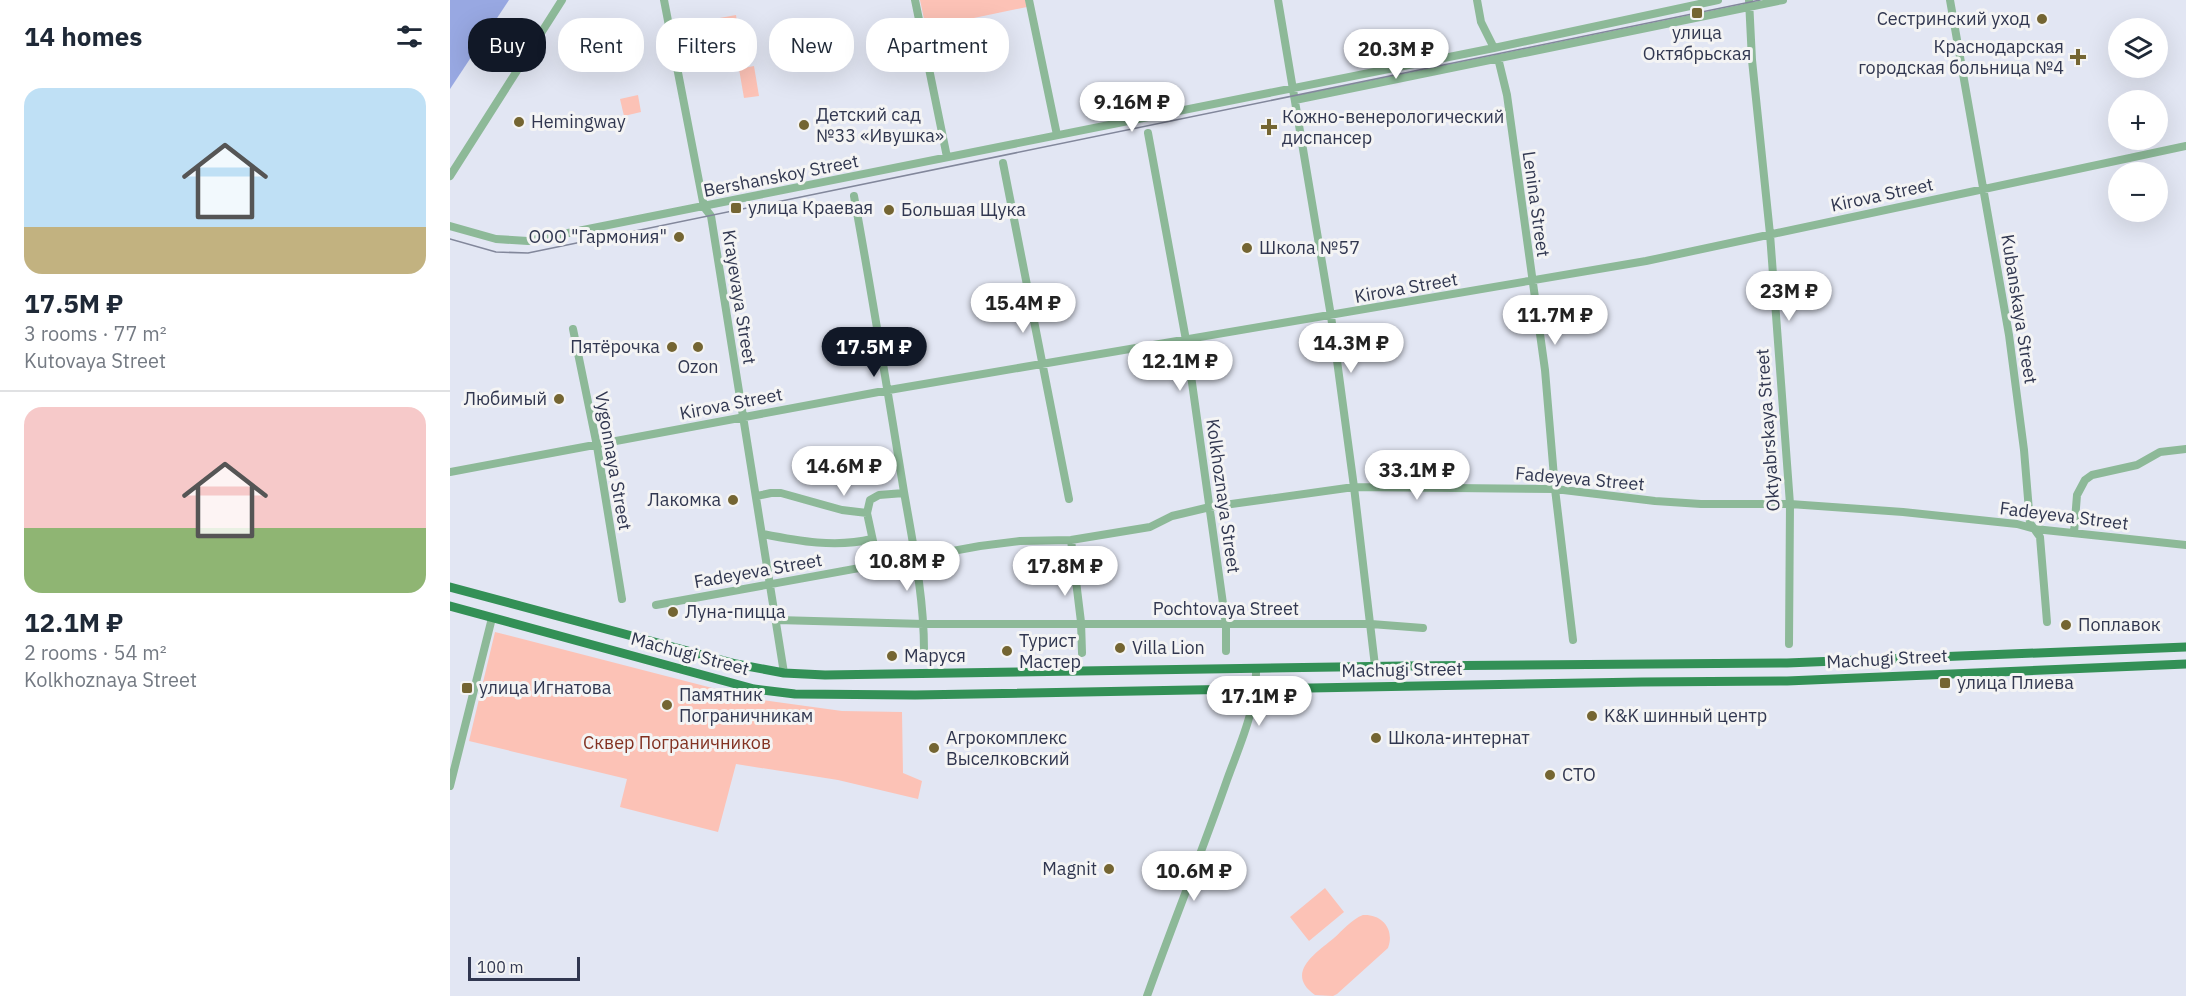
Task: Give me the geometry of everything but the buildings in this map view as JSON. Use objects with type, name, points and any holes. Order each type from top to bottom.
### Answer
[{"type":"main road","name":"Machugi Street","points":[[450,587],[736,664],[784,673],[853,676],[1375,666],[1787,663],[2186,647]]},
{"type":"main road","name":"Machugi Street","points":[[450,606],[731,684],[795,694],[1787,681],[2186,664]]},
{"type":"main road","points":[[2077,650],[2084,652],[2087,658],[2086,665],[2082,667]]},
{"type":"main road","points":[[1468,666],[1463,670],[1461,676],[1464,682],[1471,685]]},
{"type":"street","points":[[450,176],[562,0]]},
{"type":"street","name":"Krayevaya Street","points":[[664,0],[704,207],[711,216],[784,673]]},
{"type":"street","points":[[915,0],[947,158]]},
{"type":"street","points":[[1029,0],[1057,135]]},
{"type":"street","points":[[1278,0],[1330,316],[1354,488],[1375,666]]},
{"type":"street","points":[[1477,0],[1481,22],[1494,48]]},
{"type":"street","name":"Bershanskoy Street","points":[[450,226],[496,239],[528,241],[1494,48],[1718,0]]},
{"type":"street","points":[[1295,100],[1749,4],[1783,0]]},
{"type":"street","name":"Kubanskaya Street","points":[[1950,0],[2009,335],[2024,450],[2029,517],[2030,523],[2040,537],[2047,622]]},
{"type":"street","name":"Oktyabrskaya Street","points":[[1749,4],[1770,234],[1790,504],[1789,644]]},
{"type":"street","name":"Lenina Street","points":[[1498,58],[1507,95],[1545,370],[1555,489],[1574,640]]},
{"type":"street","name":"Kolkhoznaya Street","points":[[1148,132],[1186,340],[1226,625],[1226,651]]},
{"type":"street","name":"Kirova Street","points":[[450,472],[597,446],[744,416],[1042,363],[1646,261],[2186,146]]},
{"type":"street","points":[[1003,163],[1069,499]]},
{"type":"street","points":[[854,196],[889,390],[915,556],[924,624],[924,650]]},
{"type":"street","name":"Vygonnaya Street","points":[[573,329],[597,446],[622,599]]},
{"type":"street","points":[[2074,533],[2077,495],[2085,480],[2092,475],[2137,465],[2160,452],[2186,449]]},
{"type":"street","name":"Fadeyeva Street","points":[[656,605],[915,556],[1020,541],[1071,540],[1150,527],[1172,516],[1210,507],[1354,488],[1555,489],[1701,504],[1790,504],[1903,512],[2186,545]]},
{"type":"street","points":[[757,496],[781,493],[842,510],[867,513]]},
{"type":"street","points":[[878,564],[867,513],[870,500],[879,495],[904,493]]},
{"type":"street","points":[[763,534],[795,541],[852,544],[872,539]]},
{"type":"street","points":[[1071,540],[1081,622],[1082,653]]},
{"type":"street","points":[[450,786],[492,618]]},
{"type":"street","name":"Pochtovaya Street","points":[[777,620],[924,624],[1081,622],[1226,625],[1371,624],[1423,628]]},
{"type":"street","points":[[1147,996],[1181,900],[1203,849],[1255,701],[1256,669]]},
{"type":"green space","points":[[920,0],[1026,0],[1027,7],[974,18],[924,18]]},
{"type":"green space","points":[[736,15],[736,18],[720,18]]},
{"type":"green space","points":[[740,72],[755,72],[759,96],[744,98]]},
{"type":"green space","points":[[638,95],[641,112],[624,116],[620,99]]},
{"type":"green space","name":"Сквер Пограничников","points":[[495,632],[755,699],[842,711],[902,712],[903,773],[922,781],[918,799],[838,780],[736,764],[718,832],[620,807],[627,779],[469,741]]},
{"type":"green space","points":[[1325,888],[1344,912],[1309,941],[1290,917]]},
{"type":"green space","points":[[1363,915],[1376,917],[1385,924],[1390,935],[1388,948],[1337,994],[1333,996],[1315,995],[1306,987],[1302,979],[1306,964],[1348,925]]},
{"type":"water","points":[[450,0],[509,0],[497,18],[468,18],[468,62],[450,89]]},
{"type":"tram line","points":[[450,239],[496,252],[528,253],[1760,0]]},
{"type":"place","name":"улица Октябрьская","points":[[1697,13]]},
{"type":"place","name":"Сестринский уход","points":[[2042,19]]},
{"type":"place","name":"Краснодарская городская больница №4","points":[[2078,57]]},
{"type":"place","name":"Hemingway","points":[[519,122]]},
{"type":"place","name":"Детский сад №33 «Ивушка»","points":[[804,125]]},
{"type":"place","name":"Кожно-венерологический диспансер","points":[[1269,127]]},
{"type":"place","name":"улица Краевая","points":[[736,208]]},
{"type":"place","name":"Большая Щука","points":[[889,210]]},
{"type":"place","name":"ООО \"Гармония\"","points":[[679,237]]},
{"type":"place","name":"Школа №57","points":[[1247,248]]},
{"type":"place","name":"Пятёрочка","points":[[672,347]]},
{"type":"place","name":"Ozon","points":[[698,347]]},
{"type":"place","name":"Любимый","points":[[559,399]]},
{"type":"place","name":"Лакомка","points":[[733,500]]},
{"type":"place","name":"Луна-пицца","points":[[673,612]]},
{"type":"place","name":"Поплавок","points":[[2066,625]]},
{"type":"place","name":"Villa Lion","points":[[1120,648]]},
{"type":"place","name":"Турист Мастер","points":[[1007,651]]},
{"type":"place","name":"Маруся","points":[[892,656]]},
{"type":"place","name":"улица Плиева","points":[[1945,683]]},
{"type":"place","name":"улица Игнатова","points":[[467,688]]},
{"type":"place","name":"Памятник Пограничникам","points":[[667,705]]},
{"type":"place","name":"K&K шинный центр","points":[[1592,716]]},
{"type":"place","name":"Школа-интернат","points":[[1376,738]]},
{"type":"place","name":"Агрокомплекс Выселковский","points":[[934,748]]},
{"type":"place","name":"СТО","points":[[1550,775]]},
{"type":"place","name":"Magnit","points":[[1109,869]]}]
